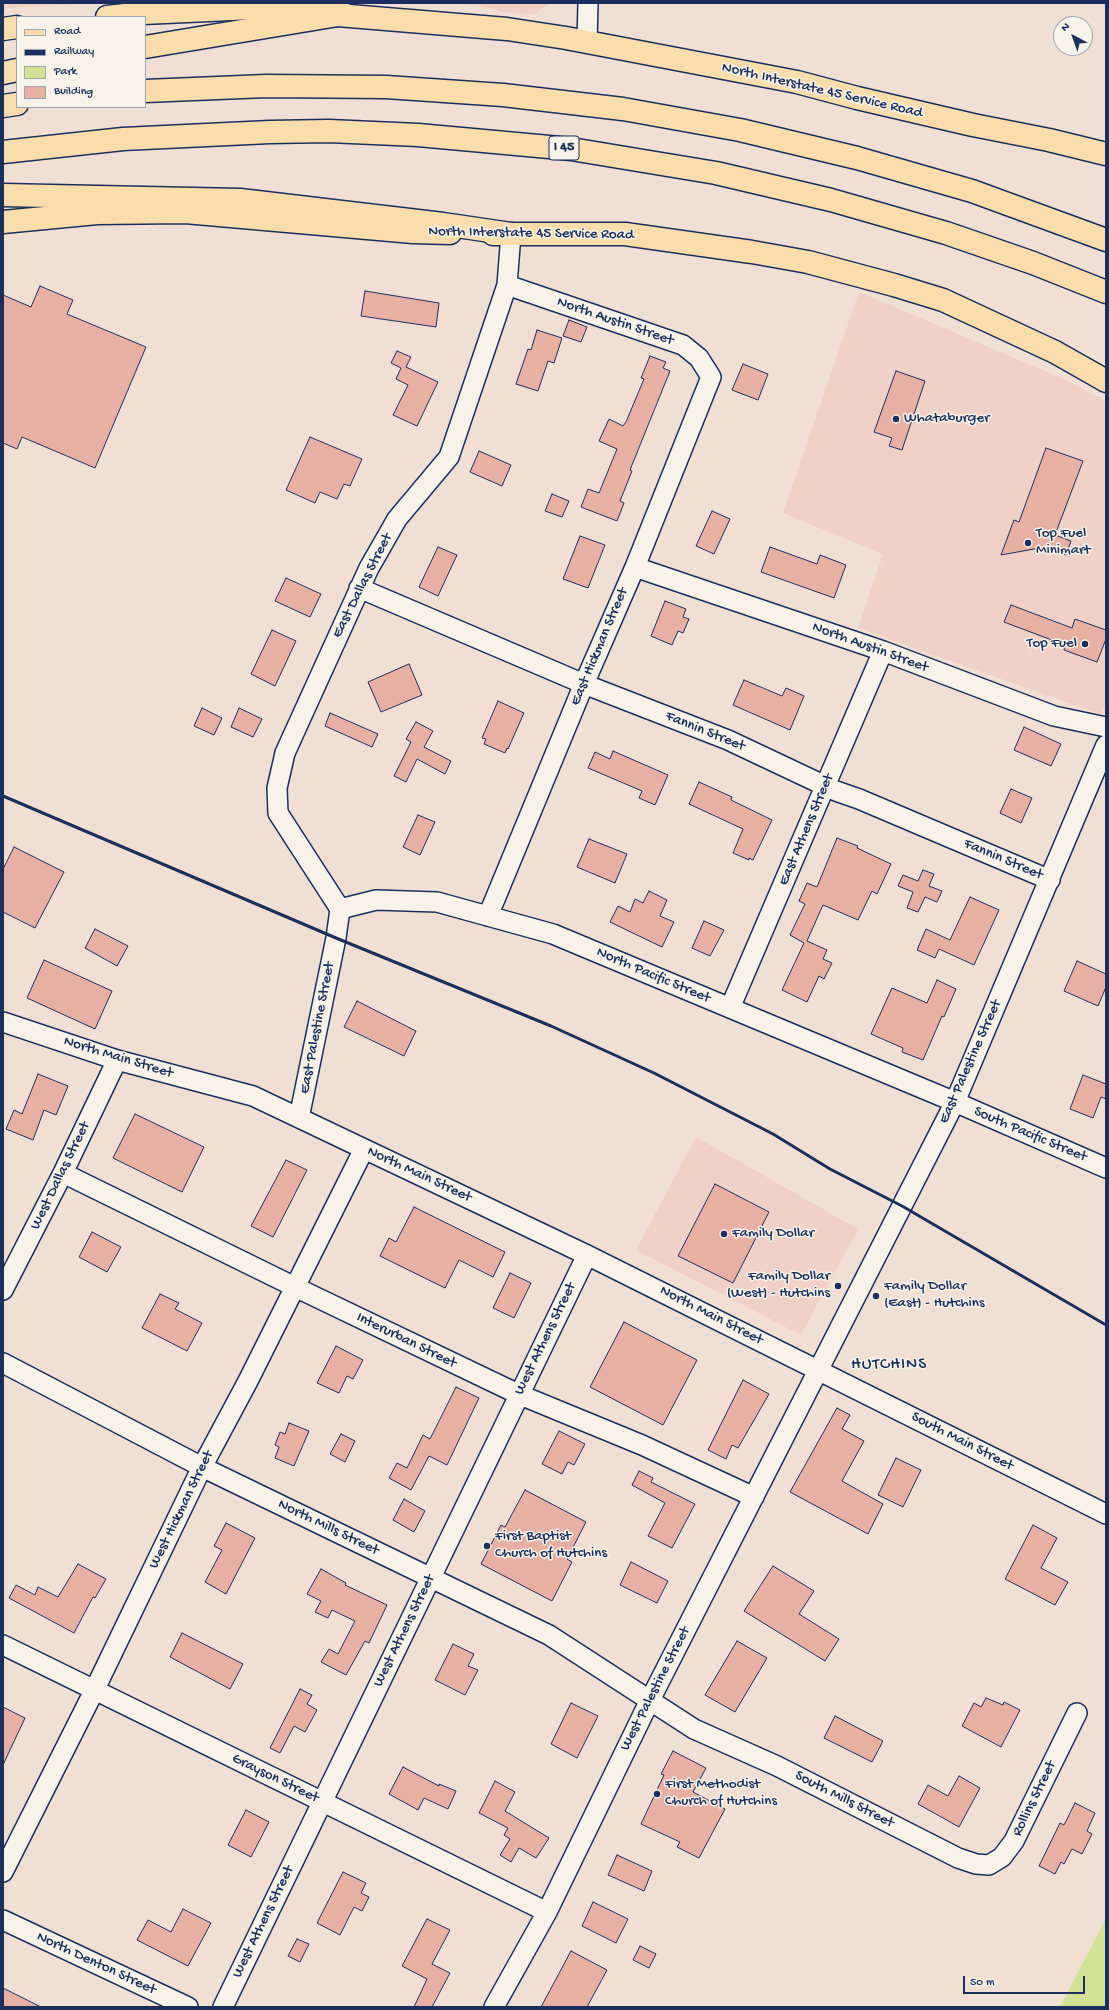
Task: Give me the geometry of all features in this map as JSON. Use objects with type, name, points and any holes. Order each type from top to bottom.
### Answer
[{"type":"main road","name":"North Interstate 45 Service Road","points":[[116,16],[143,13],[252,8],[344,14],[507,29],[587,42],[811,85],[873,102],[1106,154]]},
{"type":"main road","points":[[146,47],[344,14]]},
{"type":"main road","points":[[3,29],[16,27]]},
{"type":"main road","points":[[3,73],[16,70]]},
{"type":"main road","points":[[146,91],[266,86],[386,87],[503,95],[623,109],[733,129],[857,158],[979,194],[1106,240]]},
{"type":"main road","points":[[3,106],[16,104]]},
{"type":"main road","name":"I 45","points":[[3,152],[63,144],[145,137],[286,132],[418,135],[571,149],[716,173],[831,200],[946,233],[1032,263],[1106,292]]},
{"type":"main road","points":[[3,195],[240,200],[443,224],[511,234]]},
{"type":"main road","name":"North Interstate 45 Service Road","points":[[3,222],[97,213],[185,212],[412,232],[511,234],[604,232],[752,252],[815,264],[942,300],[1055,352],[1106,381]]},
{"type":"street","points":[[587,42],[588,3]]},
{"type":"street","name":"East Dallas Street","points":[[340,909],[278,813],[277,788],[285,753],[359,588],[397,519],[449,457],[507,285],[511,234]]},
{"type":"street","name":"North Austin Street","points":[[507,285],[683,345],[699,358],[711,377]]},
{"type":"street","name":"East Hickman Street","points":[[488,916],[584,684],[635,567],[711,377]]},
{"type":"street","name":"North Austin Street","points":[[635,567],[883,651],[1054,716],[1106,728]]},
{"type":"street","name":"Fannin Street","points":[[359,588],[584,684],[728,740],[826,786],[1050,880]]},
{"type":"street","name":"East Athens Street","points":[[730,1008],[883,651]]},
{"type":"street","name":"East Palestine Street","points":[[818,1370],[954,1102],[1050,880],[1106,745]]},
{"type":"street","name":"North Pacific Street","points":[[340,909],[376,900],[438,902],[553,934],[954,1102]]},
{"type":"street","name":"East Palestine Street","points":[[300,1118],[336,938],[340,909]]},
{"type":"street","name":"North Main Street","points":[[3,1022],[117,1060],[253,1096],[587,1255],[818,1370]]},
{"type":"street","name":"West Dallas Street","points":[[3,1290],[63,1173],[117,1060]]},
{"type":"street","name":"South Pacific Street","points":[[954,1102],[1106,1168]]},
{"type":"street","name":"West Hickman Street","points":[[3,1872],[94,1691],[202,1467],[251,1375],[364,1149]]},
{"type":"street","name":"Interurban Street","points":[[63,1173],[518,1394],[642,1445],[754,1497]]},
{"type":"street","name":"West Athens Street","points":[[223,2007],[431,1579],[518,1394],[587,1255]]},
{"type":"street","name":"North Mills Street","points":[[3,1363],[202,1467],[549,1635],[650,1700]]},
{"type":"street","name":"West Palestine Street","points":[[494,2007],[547,1912],[650,1700],[818,1370]]},
{"type":"street","name":"South Main Street","points":[[818,1370],[1106,1514]]},
{"type":"street","name":"Grayson Street","points":[[3,1645],[547,1912]]},
{"type":"street","name":"South Mills Street","points":[[650,1700],[694,1729],[777,1766],[958,1858],[976,1864]]},
{"type":"street","name":"Rollins Street","points":[[976,1864],[989,1865],[1002,1856],[1014,1841],[1077,1713]]},
{"type":"street","name":"North Denton Street","points":[[3,1920],[188,2007]]},
{"type":"shaded area","points":[[3,3],[104,3],[3,8]]},
{"type":"shaded area","points":[[440,3],[550,3],[535,14],[510,13],[475,5]]},
{"type":"shaded area","points":[[859,292],[1066,380],[1106,402],[1106,703],[1100,714],[858,628],[883,554],[783,513]]},
{"type":"shaded area","points":[[696,1137],[858,1229],[801,1335],[636,1250]]},
{"type":"green space","points":[[1106,1918],[1106,2007],[1060,2007]]},
{"type":"building","points":[[40,286],[73,300],[67,314],[146,347],[95,468],[22,437],[17,449],[3,443],[3,295],[31,307]]},
{"type":"building","points":[[365,291],[439,303],[436,327],[361,316]]},
{"type":"building","points":[[569,320],[587,327],[581,342],[563,336]]},
{"type":"building","points":[[537,330],[562,338],[554,363],[548,361],[538,391],[516,384],[528,349],[531,350]]},
{"type":"building","points":[[397,351],[411,357],[406,367],[438,382],[417,426],[393,415],[408,385],[396,379],[401,368],[391,363]]},
{"type":"building","points":[[650,356],[666,362],[663,368],[670,371],[630,470],[632,471],[620,501],[624,503],[617,521],[581,507],[588,489],[599,493],[617,449],[599,441],[609,419],[623,426],[626,422],[644,379],[641,378]]},
{"type":"building","points":[[743,364],[768,374],[758,400],[732,390]]},
{"type":"building","name":"Whataburger","points":[[896,371],[925,381],[902,450],[889,446],[892,438],[874,432]]},
{"type":"building","points":[[310,437],[362,459],[350,486],[344,484],[337,499],[320,492],[315,503],[286,490]]},
{"type":"building","points":[[1046,448],[1083,461],[1055,535],[1071,541],[1066,555],[1045,547],[1001,555],[1014,520],[1019,522]]},
{"type":"building","points":[[479,451],[511,465],[502,486],[470,472]]},
{"type":"building","points":[[552,494],[569,501],[562,517],[545,511]]},
{"type":"building","points":[[712,511],[730,519],[714,554],[696,546]]},
{"type":"building","points":[[580,536],[605,545],[588,588],[563,579]]},
{"type":"building","points":[[438,547],[457,555],[438,596],[419,587]]},
{"type":"building","points":[[770,547],[817,564],[820,555],[846,565],[834,598],[761,572]]},
{"type":"building","points":[[286,578],[321,594],[310,617],[275,601]]},
{"type":"building","points":[[665,601],[686,609],[683,617],[689,619],[683,633],[678,631],[672,645],[651,636]]},
{"type":"building","points":[[1011,605],[1072,628],[1075,619],[1106,630],[1106,639],[1097,662],[1064,650],[1065,645],[1004,622]]},
{"type":"building","points":[[272,630],[296,641],[275,686],[251,674]]},
{"type":"building","points":[[409,664],[422,695],[381,712],[368,682]]},
{"type":"building","points":[[744,680],[782,696],[786,688],[804,696],[790,730],[733,705]]},
{"type":"building","points":[[498,701],[524,713],[505,753],[484,744],[486,739],[482,738]]},
{"type":"building","points":[[202,708],[222,718],[214,735],[194,726]]},
{"type":"building","points":[[239,708],[262,719],[253,737],[231,727]]},
{"type":"building","points":[[330,713],[378,734],[372,747],[325,726]]},
{"type":"building","points":[[416,722],[433,731],[424,747],[451,761],[445,774],[417,759],[406,782],[394,776],[411,742],[406,739]]},
{"type":"building","points":[[1024,727],[1061,744],[1051,766],[1014,750]]},
{"type":"building","points":[[613,751],[668,775],[655,805],[639,798],[642,791],[588,768],[595,752],[610,759]]},
{"type":"building","points":[[699,782],[732,797],[731,800],[772,820],[753,860],[749,858],[749,860],[733,853],[743,829],[689,804]]},
{"type":"building","points":[[1011,789],[1032,798],[1021,823],[1000,813]]},
{"type":"building","points":[[418,815],[435,822],[420,855],[403,847]]},
{"type":"building","points":[[837,838],[858,846],[857,848],[891,864],[877,894],[872,891],[858,920],[823,905],[807,941],[827,950],[823,959],[832,963],[824,979],[819,976],[807,1002],[782,990],[804,943],[790,935],[805,904],[799,901],[807,883],[817,887]]},
{"type":"building","points":[[589,839],[627,854],[615,883],[577,867]]},
{"type":"building","points":[[14,847],[64,872],[35,928],[3,912],[3,869]]},
{"type":"building","points":[[923,870],[934,874],[929,886],[942,891],[937,902],[925,897],[918,912],[907,908],[913,892],[898,886],[903,875],[918,881]]},
{"type":"building","points":[[649,891],[667,900],[660,916],[674,922],[662,947],[610,922],[618,906],[630,912],[635,899],[643,903]]},
{"type":"building","points":[[970,897],[999,910],[974,965],[939,949],[935,958],[917,950],[926,929],[950,940]]},
{"type":"building","points":[[704,921],[724,930],[710,956],[692,948]]},
{"type":"building","points":[[95,929],[128,946],[117,966],[85,948]]},
{"type":"building","points":[[44,960],[112,991],[95,1029],[27,998]]},
{"type":"building","points":[[1077,961],[1106,974],[1106,987],[1098,1006],[1064,991]]},
{"type":"building","points":[[937,980],[956,989],[944,1017],[942,1016],[923,1060],[902,1052],[903,1048],[871,1034],[892,988],[927,1003]]},
{"type":"building","points":[[357,1001],[416,1031],[404,1056],[344,1027]]},
{"type":"building","points":[[38,1074],[68,1086],[56,1115],[44,1110],[33,1140],[6,1129],[14,1110],[22,1114]]},
{"type":"building","points":[[1083,1075],[1106,1084],[1106,1099],[1101,1097],[1093,1118],[1070,1109]]},
{"type":"building","points":[[135,1114],[204,1147],[182,1192],[113,1158]]},
{"type":"building","points":[[286,1160],[307,1170],[273,1237],[251,1226]]},
{"type":"building","name":"Family Dollar","points":[[715,1184],[769,1212],[733,1283],[678,1256]]},
{"type":"building","points":[[414,1207],[505,1252],[493,1277],[459,1260],[445,1288],[380,1256],[389,1238],[396,1242]]},
{"type":"building","points":[[92,1232],[121,1247],[107,1272],[79,1257]]},
{"type":"building","points":[[510,1273],[531,1283],[514,1318],[493,1308]]},
{"type":"building","points":[[160,1294],[179,1303],[175,1309],[202,1323],[187,1351],[142,1328]]},
{"type":"building","points":[[624,1322],[697,1360],[663,1425],[590,1387]]},
{"type":"building","points":[[336,1346],[363,1360],[353,1379],[347,1376],[339,1393],[317,1383]]},
{"type":"building","points":[[743,1380],[769,1394],[738,1448],[732,1445],[726,1459],[708,1450]]},
{"type":"building","points":[[456,1387],[479,1398],[447,1465],[429,1456],[411,1490],[389,1478],[397,1463],[407,1468],[423,1435],[430,1439]]},
{"type":"building","points":[[837,1408],[850,1415],[842,1429],[864,1441],[842,1481],[883,1504],[868,1534],[790,1492]]},
{"type":"building","points":[[289,1423],[309,1431],[294,1466],[275,1458],[279,1447],[275,1445],[280,1432],[285,1434]]},
{"type":"building","points":[[559,1431],[585,1444],[574,1465],[568,1462],[562,1474],[542,1464]]},
{"type":"building","points":[[341,1434],[355,1441],[345,1462],[330,1454]]},
{"type":"building","points":[[896,1458],[921,1470],[903,1507],[878,1495]]},
{"type":"building","points":[[639,1471],[653,1478],[651,1482],[695,1504],[672,1548],[648,1536],[665,1503],[632,1485]]},
{"type":"building","points":[[525,1490],[586,1522],[567,1559],[572,1562],[552,1601],[481,1564],[501,1525],[505,1527]]},
{"type":"building","points":[[404,1499],[425,1511],[414,1532],[393,1520]]},
{"type":"building","points":[[226,1523],[255,1538],[226,1594],[205,1582],[222,1550],[214,1546]]},
{"type":"building","points":[[1033,1525],[1057,1538],[1041,1568],[1068,1582],[1055,1605],[1005,1579]]},
{"type":"building","points":[[631,1562],[668,1581],[657,1603],[620,1585]]},
{"type":"building","points":[[78,1564],[106,1579],[95,1598],[93,1597],[74,1633],[9,1598],[16,1585],[35,1595],[38,1587],[58,1597]]},
{"type":"building","points":[[773,1566],[814,1591],[799,1614],[839,1639],[825,1661],[744,1611]]},
{"type":"building","points":[[321,1569],[346,1583],[345,1585],[387,1605],[369,1643],[365,1641],[346,1675],[321,1662],[329,1649],[338,1654],[355,1621],[332,1610],[328,1618],[315,1612],[321,1601],[307,1594]]},
{"type":"building","points":[[182,1633],[243,1664],[230,1689],[170,1657]]},
{"type":"building","points":[[737,1641],[767,1658],[735,1712],[705,1695]]},
{"type":"building","points":[[453,1644],[474,1654],[468,1666],[478,1670],[465,1695],[435,1680]]},
{"type":"building","points":[[300,1689],[312,1695],[307,1704],[317,1710],[305,1732],[294,1726],[280,1753],[270,1748]]},
{"type":"building","points":[[986,1698],[1003,1705],[1004,1702],[1020,1710],[1001,1747],[962,1726],[974,1703],[981,1707]]},
{"type":"building","points":[[571,1703],[598,1716],[577,1758],[551,1744]]},
{"type":"building","points":[[3,1707],[25,1718],[3,1765]]},
{"type":"building","points":[[835,1716],[883,1741],[872,1762],[824,1738]]},
{"type":"building","points":[[673,1751],[706,1768],[693,1792],[725,1809],[699,1858],[677,1847],[680,1842],[641,1824],[664,1775],[661,1774]]},
{"type":"building","points":[[403,1767],[439,1786],[439,1784],[456,1791],[448,1809],[424,1798],[418,1810],[389,1794]]},
{"type":"building","points":[[959,1776],[980,1788],[959,1827],[918,1804],[928,1785],[948,1796]]},
{"type":"building","points":[[495,1781],[515,1792],[505,1811],[549,1838],[536,1858],[519,1848],[511,1862],[500,1855],[510,1839],[504,1835],[508,1828],[479,1813]]},
{"type":"building","points":[[1075,1803],[1095,1813],[1087,1831],[1092,1834],[1082,1854],[1072,1849],[1064,1864],[1061,1862],[1055,1874],[1039,1866],[1060,1823],[1064,1825]]},
{"type":"building","points":[[246,1810],[269,1822],[251,1857],[228,1845]]},
{"type":"building","points":[[617,1855],[652,1871],[644,1891],[608,1875]]},
{"type":"building","points":[[343,1872],[366,1883],[361,1893],[369,1897],[362,1911],[354,1907],[340,1935],[317,1923]]},
{"type":"building","points":[[593,1902],[628,1919],[616,1943],[582,1926]]},
{"type":"building","points":[[183,1909],[211,1923],[188,1966],[137,1940],[148,1920],[171,1932]]},
{"type":"building","points":[[427,1919],[450,1930],[432,1964],[450,1973],[432,2007],[414,2007],[427,1979],[402,1966]]},
{"type":"building","points":[[297,1939],[309,1944],[300,1962],[288,1956]]},
{"type":"building","points":[[640,1946],[656,1954],[649,1968],[633,1960]]},
{"type":"building","points":[[571,1951],[607,1970],[587,2007],[541,2007]]},
{"type":"building","points":[[3,1988],[41,2007],[3,2007]]},
{"type":"railway","points":[[3,796],[336,938],[551,1026],[654,1073],[773,1134],[830,1169],[902,1206],[1106,1325]]},
{"type":"place","name":"Whataburger","points":[[896,419]]},
{"type":"place","name":"Top Fuel Minimart","points":[[1028,543]]},
{"type":"place","name":"Top Fuel","points":[[1085,644]]},
{"type":"place","name":"Family Dollar","points":[[724,1234]]},
{"type":"place","name":"Family Dollar (West) - Hutchins","points":[[838,1286]]},
{"type":"place","name":"Family Dollar (East) - Hutchins","points":[[876,1296]]},
{"type":"place","name":"First Baptist Church of Hutchins","points":[[487,1546]]},
{"type":"place","name":"First Methodist Church of Hutchins","points":[[657,1794]]},
{"type":"district","name":"HUTCHINS","points":[[889,1365]]}]
